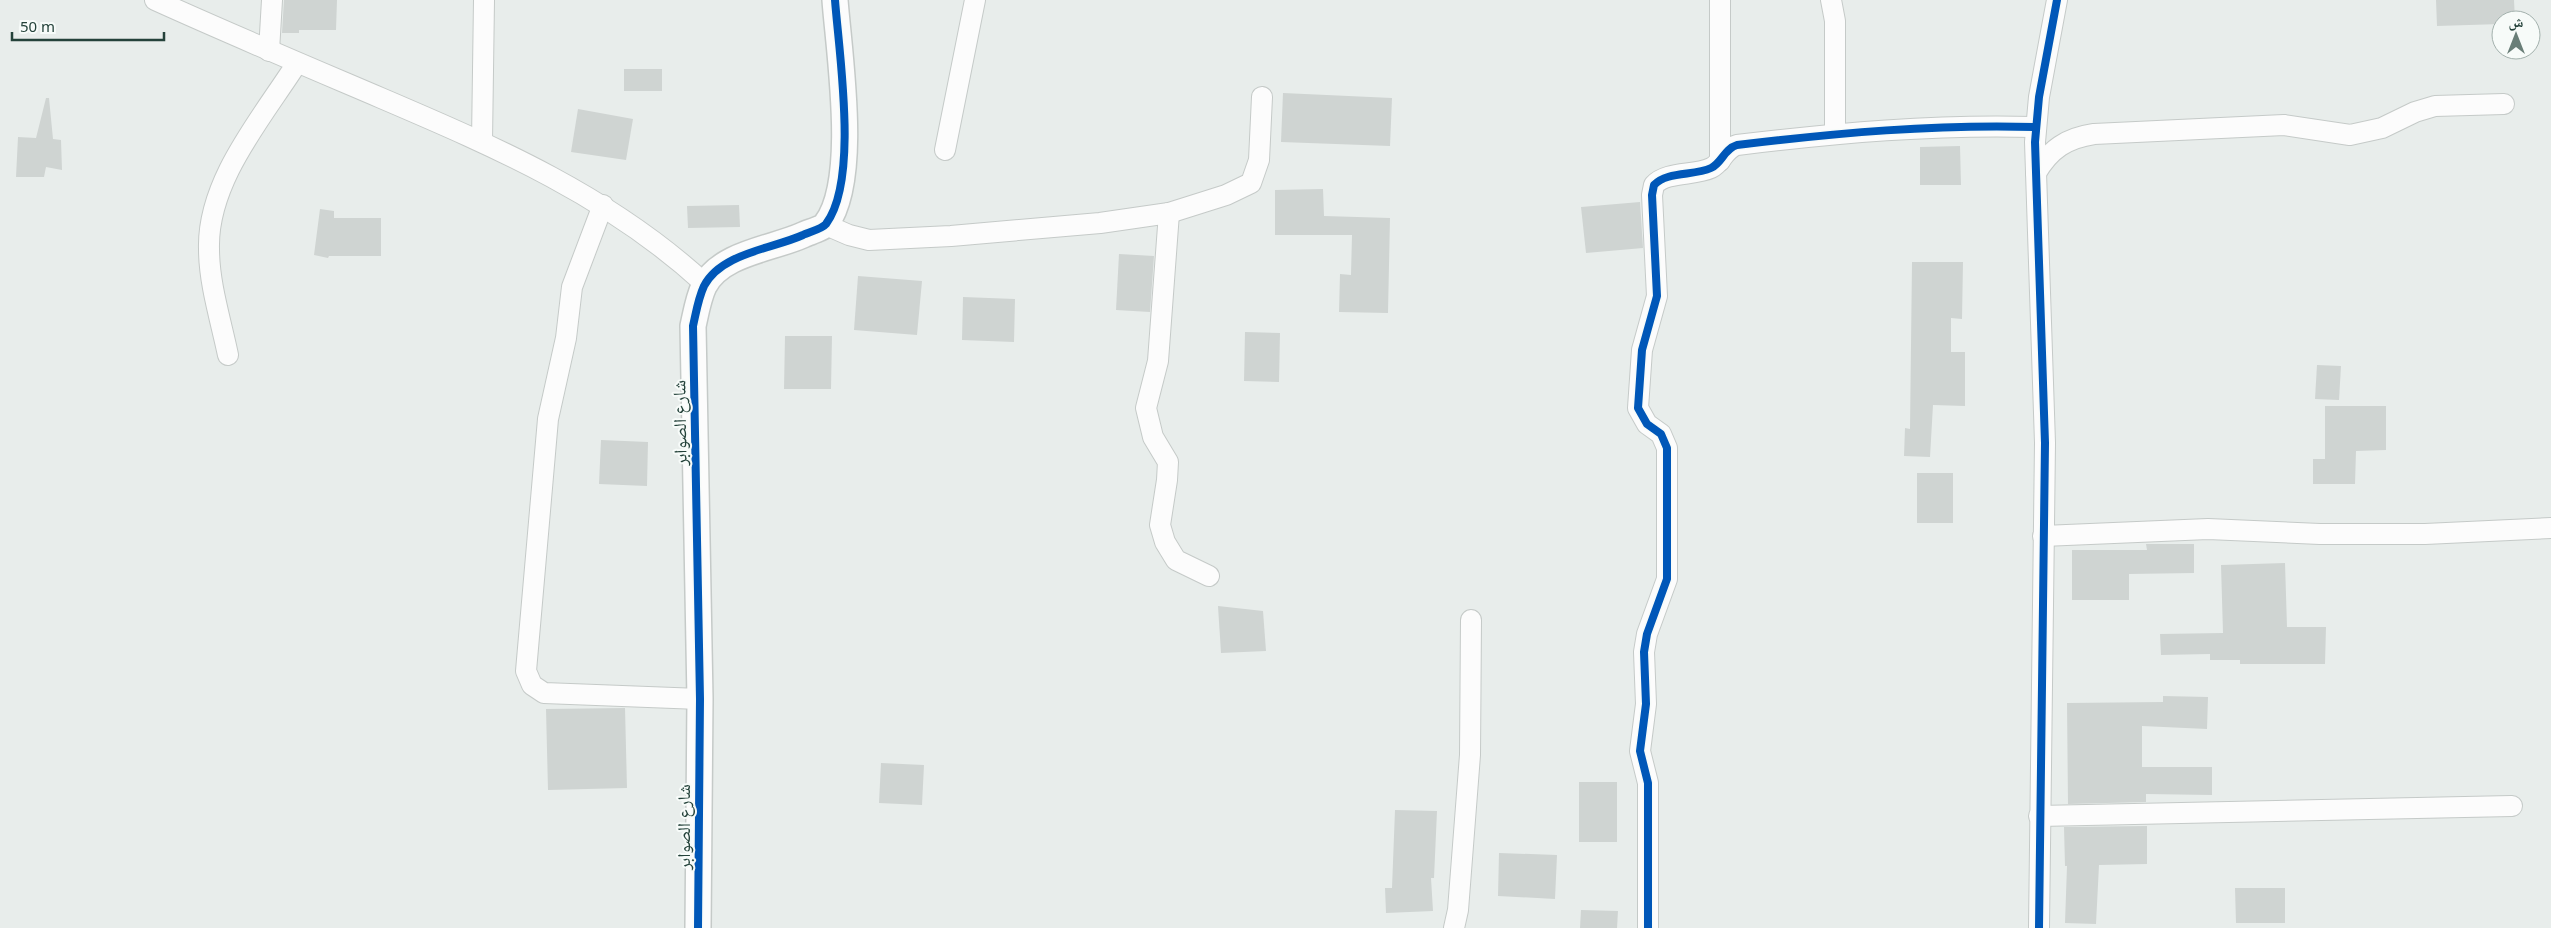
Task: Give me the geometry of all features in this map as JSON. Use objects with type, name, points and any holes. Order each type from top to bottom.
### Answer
[{"type":"street","points":[[155,0],[269,51],[482,141],[603,205],[656,242],[705,284]]},
{"type":"street","points":[[269,51],[272,0]]},
{"type":"street","points":[[482,141],[484,0]]},
{"type":"street","points":[[836,0],[845,132],[844,170],[838,200],[826,225],[849,235],[869,240],[1100,223],[1169,213],[1226,196],[1251,183],[1259,160],[1262,97]]},
{"type":"street","points":[[946,150],[975,0]]},
{"type":"street","points":[[1720,0],[1720,161]]},
{"type":"street","points":[[1831,0],[1835,21],[1835,133]]},
{"type":"street","points":[[2039,928],[2043,347],[2036,127],[2039,97],[2057,0]]},
{"type":"street","points":[[228,355],[208,251],[212,210],[227,172],[297,63]]},
{"type":"street","points":[[2036,172],[2044,160],[2066,141],[2094,134],[2284,125],[2350,135],[2382,128],[2415,112],[2435,106],[2504,104]]},
{"type":"street","points":[[1648,928],[1648,783],[1640,751],[1646,704],[1644,652],[1648,634],[1664,592],[1668,566],[1667,448],[1661,434],[1647,424],[1638,408],[1642,350],[1657,296],[1652,190],[1654,185],[1662,179],[1710,169],[1720,161],[1728,149],[1737,145],[1835,133],[1936,127],[2036,127]]},
{"type":"street","points":[[603,205],[572,286],[566,338],[548,419],[526,671],[532,685],[544,693],[700,699]]},
{"type":"street","points":[[1169,213],[1158,361],[1146,408],[1153,437],[1168,462],[1160,525],[1165,542],[1176,560],[1209,576]]},
{"type":"street","name":"شارع الصوابر","points":[[698,928],[700,699],[693,326],[699,299],[705,284],[724,266],[743,256],[783,244],[826,225]]},
{"type":"street","points":[[2043,536],[2208,529],[2320,534],[2425,534],[2551,528]]},
{"type":"street","points":[[1454,928],[1458,910],[1470,755],[1471,620]]},
{"type":"street","points":[[2039,816],[2512,806]]},
{"type":"building","points":[[284,0],[337,0],[336,30],[299,30],[299,33],[282,33]]},
{"type":"building","points":[[2436,0],[2514,0],[2514,10],[2491,10],[2491,24],[2437,26]]},
{"type":"building","points":[[624,69],[662,69],[662,91],[624,91]]},
{"type":"building","points":[[1283,93],[1392,98],[1390,146],[1281,142]]},
{"type":"building","points":[[46,98],[49,98],[53,139],[61,140],[62,170],[46,167],[44,177],[16,177],[18,137],[36,138]]},
{"type":"building","points":[[578,109],[633,119],[626,160],[571,152]]},
{"type":"building","points":[[1960,146],[1961,185],[1920,185],[1920,147]]},
{"type":"building","points":[[1323,189],[1324,216],[1390,218],[1388,313],[1339,312],[1340,274],[1351,275],[1352,235],[1275,235],[1275,190]]},
{"type":"building","points":[[1640,202],[1643,248],[1586,253],[1581,207]]},
{"type":"building","points":[[739,205],[740,227],[688,228],[687,206]]},
{"type":"building","points":[[320,209],[334,211],[334,218],[381,218],[381,256],[329,256],[328,258],[314,255]]},
{"type":"building","points":[[1119,254],[1154,256],[1150,312],[1116,310]]},
{"type":"building","points":[[1912,262],[1963,262],[1962,319],[1951,318],[1951,352],[1965,352],[1965,406],[1933,405],[1930,457],[1904,456],[1905,428],[1910,429]]},
{"type":"building","points":[[858,276],[922,281],[917,335],[854,330]]},
{"type":"building","points":[[963,297],[1015,299],[1014,342],[962,340]]},
{"type":"building","points":[[1245,332],[1280,333],[1279,382],[1244,381]]},
{"type":"building","points":[[785,336],[832,336],[831,389],[784,389]]},
{"type":"building","points":[[2317,365],[2341,366],[2339,400],[2315,399]]},
{"type":"building","points":[[2325,406],[2386,406],[2386,450],[2356,451],[2355,484],[2313,484],[2313,459],[2325,459]]},
{"type":"building","points":[[601,440],[648,442],[647,486],[599,484]]},
{"type":"building","points":[[1917,473],[1953,473],[1953,523],[1917,523]]},
{"type":"building","points":[[2146,544],[2194,544],[2194,573],[2129,574],[2129,600],[2072,600],[2072,550],[2147,550]]},
{"type":"building","points":[[2285,563],[2287,627],[2326,627],[2325,664],[2240,664],[2240,660],[2210,660],[2210,654],[2161,655],[2160,634],[2223,633],[2221,565]]},
{"type":"building","points":[[1218,606],[1263,611],[1266,651],[1221,653]]},
{"type":"building","points":[[2163,696],[2208,697],[2207,729],[2142,726],[2142,767],[2212,767],[2212,795],[2146,794],[2146,802],[2068,804],[2067,703],[2163,702]]},
{"type":"building","points":[[625,708],[627,788],[548,790],[546,709]]},
{"type":"building","points":[[881,763],[924,765],[922,805],[879,803]]},
{"type":"building","points":[[1579,782],[1617,782],[1617,842],[1579,842]]},
{"type":"building","points":[[1395,810],[1437,811],[1434,878],[1431,878],[1433,911],[1386,913],[1385,888],[1392,888]]},
{"type":"building","points":[[2147,826],[2147,864],[2099,865],[2096,924],[2065,923],[2067,866],[2065,866],[2064,827]]},
{"type":"building","points":[[1499,853],[1557,855],[1555,899],[1498,896]]},
{"type":"building","points":[[2235,888],[2285,888],[2285,923],[2236,923]]},
{"type":"building","points":[[1581,910],[1618,911],[1617,928],[1580,928]]},
{"type":"cycle path","points":[[698,928],[700,699],[693,326],[704,286],[722,266],[748,253],[791,240],[822,227],[826,224],[836,204],[842,178],[844,116],[843,83],[835,0]]},
{"type":"cycle path","points":[[2039,928],[2045,443],[2035,142],[2039,97],[2057,0]]},
{"type":"cycle path","points":[[1648,928],[1648,783],[1640,751],[1646,704],[1644,652],[1647,634],[1667,579],[1667,448],[1661,434],[1647,424],[1638,408],[1642,350],[1657,296],[1652,195],[1654,185],[1666,178],[1711,168],[1729,150],[1737,145],[1886,130],[1998,126],[2036,127]]}]
